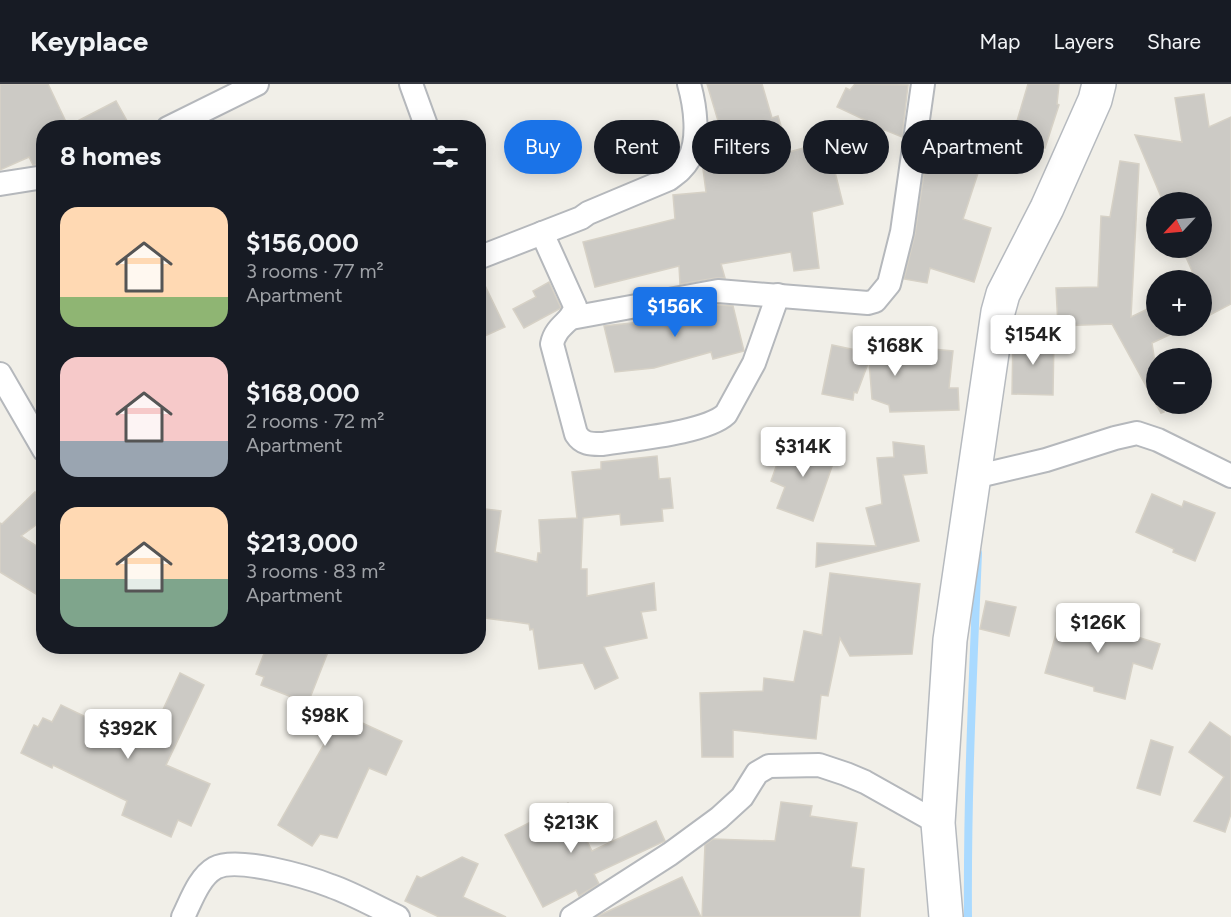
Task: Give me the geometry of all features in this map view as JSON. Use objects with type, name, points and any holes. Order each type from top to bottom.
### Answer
[{"type":"street","points":[[184,120],[257,84]]},
{"type":"street","points":[[411,84],[424,120]]},
{"type":"street","points":[[486,255],[648,189],[679,172],[690,157],[694,145],[694,120],[689,84]]},
{"type":"street","points":[[778,295],[754,363],[721,419],[698,428],[603,444],[589,444],[578,437],[552,344],[554,334],[559,327],[571,318],[718,291],[778,295],[868,303],[876,301],[889,284],[902,232],[923,84]]},
{"type":"street","points":[[946,917],[938,823],[950,640],[998,312],[1004,294],[1047,208],[1095,100],[1099,84]]},
{"type":"street","points":[[0,184],[36,178]]},
{"type":"street","points":[[542,233],[575,306],[571,318]]},
{"type":"street","points":[[0,374],[36,436]]},
{"type":"street","points":[[974,477],[1046,460],[1137,433],[1158,440],[1231,476]]},
{"type":"street","points":[[572,917],[670,854],[719,818],[742,797],[757,774],[769,766],[819,765],[837,771],[865,782],[938,823]]},
{"type":"street","points":[[183,917],[207,874],[226,864],[282,871],[332,886],[398,917]]},
{"type":"building","points":[[0,84],[48,84],[65,120],[36,120],[36,165],[33,165],[29,157],[0,170]]},
{"type":"building","points":[[707,84],[762,84],[772,118],[778,116],[779,120],[718,120]]},
{"type":"building","points":[[855,84],[908,85],[904,120],[901,120],[901,137],[889,132],[889,120],[865,120],[837,107],[846,88],[850,90]]},
{"type":"building","points":[[1028,84],[1059,84],[1057,104],[1059,105],[1045,148],[1044,120],[1017,120]]},
{"type":"building","points":[[1204,94],[1209,127],[1231,117],[1231,304],[1212,314],[1212,270],[1192,270],[1186,258],[1212,258],[1212,192],[1159,192],[1135,135],[1182,142],[1175,98]]},
{"type":"building","points":[[116,101],[127,120],[80,120]]},
{"type":"building","points":[[803,148],[803,174],[836,174],[843,204],[812,212],[819,268],[794,271],[791,252],[721,264],[725,278],[680,284],[679,266],[595,287],[583,242],[675,219],[673,195],[706,192],[704,174],[791,174],[791,151]]},
{"type":"building","points":[[1120,161],[1139,164],[1131,317],[1146,310],[1146,336],[1167,336],[1152,343],[1153,348],[1146,348],[1146,386],[1112,324],[1058,326],[1056,288],[1098,287],[1101,216],[1110,217]]},
{"type":"building","points":[[924,174],[978,174],[963,219],[991,228],[974,282],[930,268],[927,283],[904,279],[915,234]]},
{"type":"building","points":[[549,282],[561,308],[524,328],[513,309],[536,297],[533,291]]},
{"type":"building","points":[[486,288],[505,327],[486,335]]},
{"type":"building","points":[[719,305],[733,306],[744,351],[713,359],[711,352],[654,368],[615,372],[604,326],[651,321],[682,311]]},
{"type":"building","points":[[1013,336],[1054,337],[1053,395],[1012,394]]},
{"type":"building","points":[[879,344],[953,351],[949,388],[958,388],[959,410],[890,412],[889,405],[872,399],[869,361],[857,393],[854,392],[853,400],[822,394],[832,345],[879,355]]},
{"type":"building","points":[[808,441],[837,452],[813,521],[777,508],[785,487],[771,481],[782,450],[789,452],[791,445],[805,450]]},
{"type":"building","points":[[893,442],[924,446],[927,473],[903,475],[919,541],[816,567],[817,543],[876,546],[866,508],[882,504],[877,458],[894,457]]},
{"type":"building","points":[[657,456],[659,479],[670,478],[673,508],[662,509],[663,521],[621,525],[620,514],[583,518],[581,569],[587,569],[587,596],[654,583],[656,610],[641,612],[647,638],[604,647],[618,678],[595,689],[583,663],[539,669],[533,629],[530,630],[529,624],[486,618],[486,509],[501,511],[495,552],[537,562],[538,553],[541,553],[539,520],[577,518],[572,472],[601,469],[601,462]]},
{"type":"building","points":[[35,492],[36,525],[21,536],[36,546],[36,594],[0,572],[0,523],[2,524]]},
{"type":"building","points":[[1152,494],[1182,507],[1184,501],[1215,513],[1195,561],[1136,532]]},
{"type":"building","points":[[830,573],[920,584],[912,654],[850,656],[840,638],[828,696],[821,695],[816,739],[733,730],[733,757],[702,757],[700,693],[763,691],[764,678],[794,682],[804,631],[822,635]]},
{"type":"building","points":[[986,601],[1016,607],[1009,636],[980,629]]},
{"type":"building","points":[[1063,609],[1103,621],[1102,626],[1160,644],[1152,669],[1133,663],[1125,699],[1094,691],[1094,687],[1045,673]]},
{"type":"building","points":[[264,654],[327,654],[308,703],[345,720],[347,716],[402,741],[386,775],[369,768],[337,838],[320,834],[312,846],[278,825],[327,739],[297,725],[307,703],[261,685],[264,677],[256,674]]},
{"type":"building","points":[[180,673],[204,685],[166,765],[210,784],[191,826],[178,820],[171,837],[122,815],[127,801],[53,765],[52,768],[21,753],[34,725],[38,727],[43,718],[52,722],[61,705],[146,746]]},
{"type":"building","points":[[1210,722],[1231,737],[1231,814],[1225,832],[1194,821],[1224,777],[1189,752]]},
{"type":"building","points":[[1151,740],[1173,747],[1160,795],[1137,788]]},
{"type":"building","points":[[781,802],[812,806],[810,816],[857,823],[851,867],[864,869],[860,917],[702,917],[705,845],[713,839],[775,841]]},
{"type":"building","points":[[568,803],[592,851],[656,821],[665,841],[594,874],[599,884],[579,896],[576,890],[543,907],[505,835]]},
{"type":"building","points":[[462,857],[478,864],[463,897],[506,917],[439,917],[405,901],[417,876],[421,878]]},
{"type":"building","points":[[682,877],[701,917],[597,917],[600,915]]},
{"type":"waterway","points":[[968,917],[969,780],[978,553]]}]
